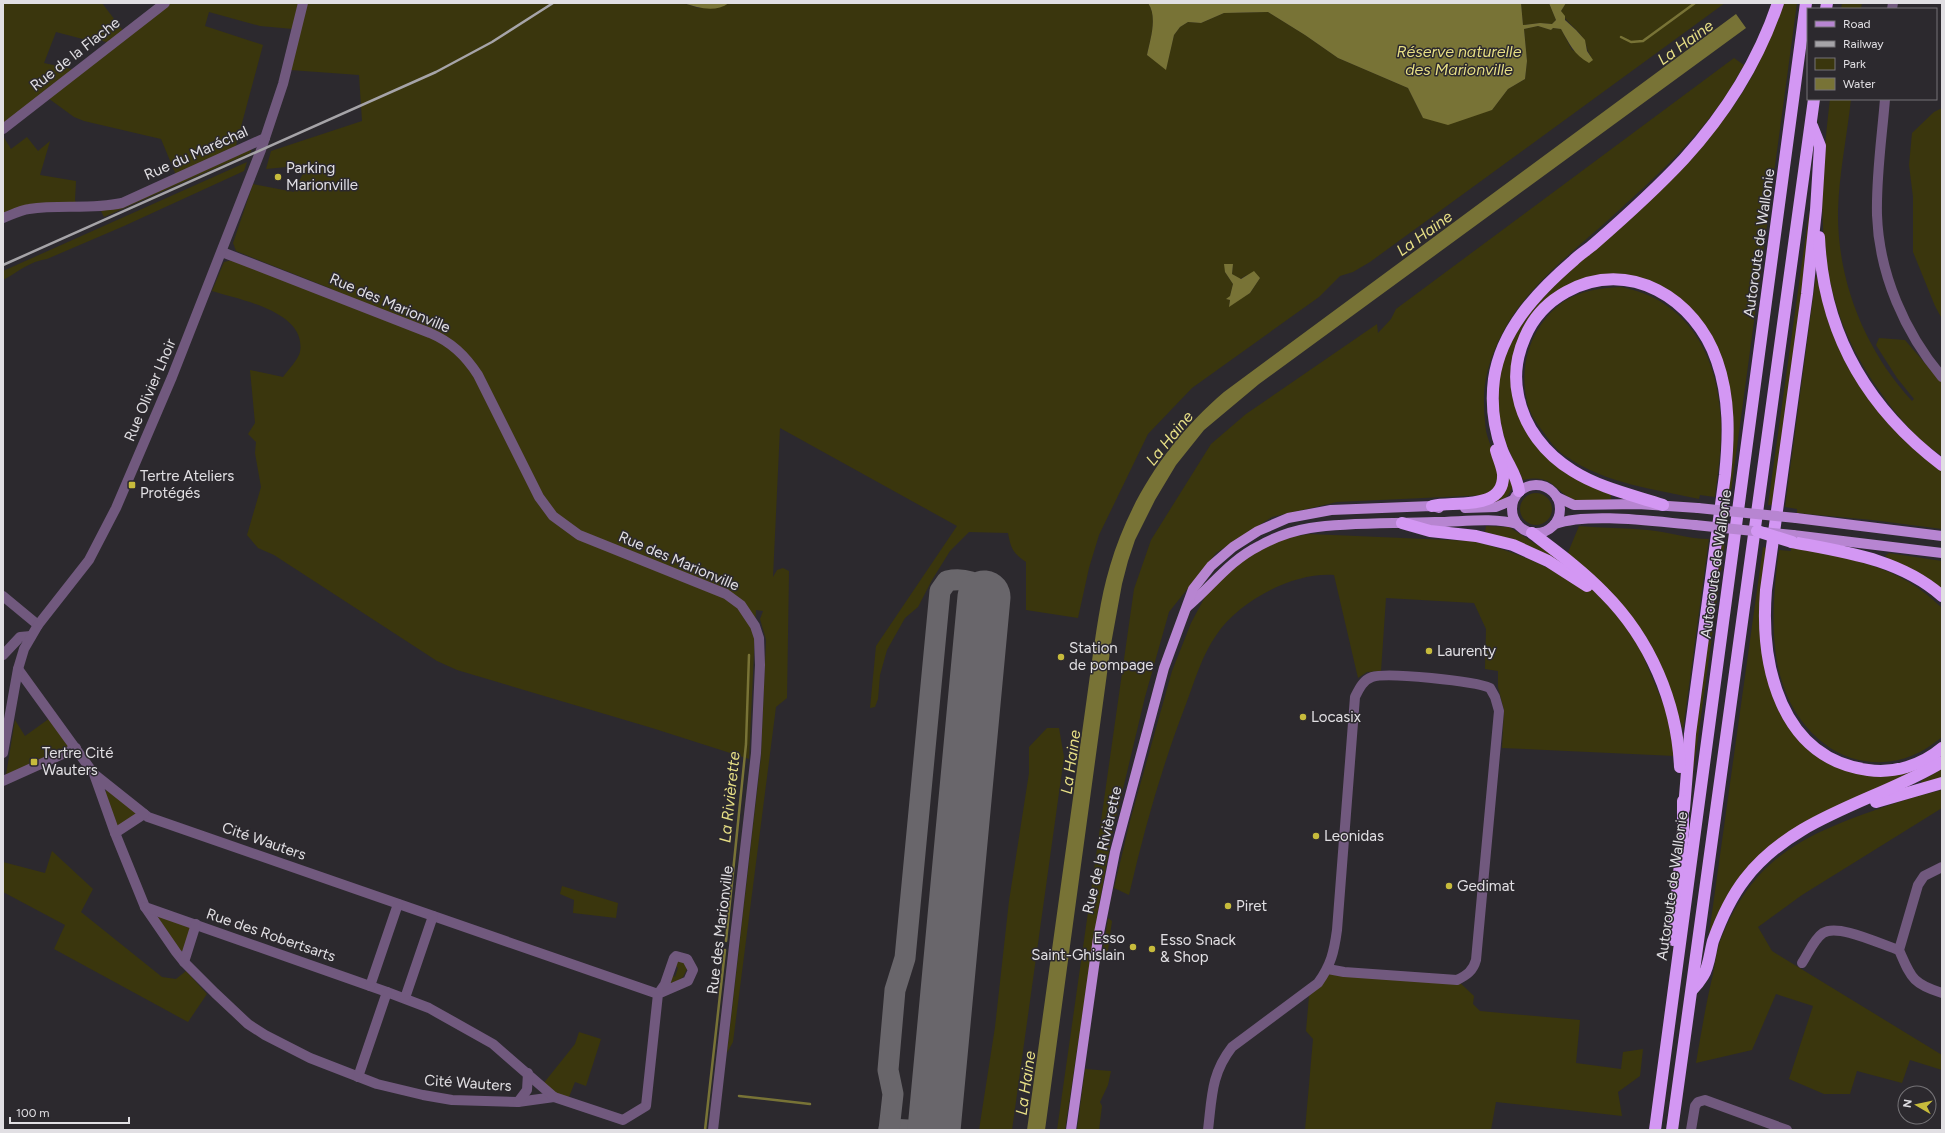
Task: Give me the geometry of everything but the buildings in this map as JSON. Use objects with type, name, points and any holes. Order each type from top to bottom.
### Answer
[{"type":"highway","points":[[1432,506],[1483,501],[1498,493],[1502,485],[1503,476],[1496,451],[1493,394],[1494,379],[1502,350],[1516,324],[1533,300],[1553,279],[1640,202],[1683,160],[1702,138],[1744,79],[1762,44],[1778,3]]},
{"type":"highway","name":"Autoroute de Wallonie","points":[[1655,1130],[1806,3]]},
{"type":"highway","points":[[1672,1130],[1814,100]]},
{"type":"highway","points":[[1811,123],[1820,146],[1816,210],[1806,302],[1766,590],[1765,630],[1770,670],[1781,703],[1793,724],[1816,749],[1837,762],[1872,771],[1894,770],[1923,761],[1942,748]]},
{"type":"highway","points":[[1816,210],[1826,288],[1836,325],[1848,355],[1863,382],[1892,420],[1912,441],[1942,465]]},
{"type":"highway","points":[[1663,505],[1602,486],[1572,471],[1556,459],[1538,441],[1528,426],[1522,411],[1517,392],[1516,374],[1518,357],[1527,331],[1542,310],[1557,298],[1572,289],[1587,283],[1609,280],[1634,282],[1663,292],[1678,303],[1693,317],[1707,338],[1717,360],[1726,395],[1728,436],[1726,469],[1690,734],[1671,959],[1671,1012]]},
{"type":"highway","points":[[1495,424],[1502,449],[1516,476],[1516,496]]},
{"type":"highway","points":[[1402,523],[1430,531],[1460,534],[1494,540],[1531,553],[1572,575],[1624,615]]},
{"type":"highway","points":[[1757,531],[1840,550],[1885,563],[1914,575],[1942,596]]},
{"type":"highway","points":[[1532,533],[1590,579],[1624,615],[1652,660],[1669,698],[1677,740],[1684,809]]},
{"type":"highway","points":[[1691,991],[1704,975],[1713,942],[1723,917],[1745,878],[1763,859],[1783,843],[1833,814],[1903,783],[1942,762]]},
{"type":"highway","points":[[1833,814],[1942,783]]},
{"type":"main road","points":[[1555,524],[1560,511],[1557,497],[1552,490],[1541,485],[1529,486],[1516,496],[1512,511],[1517,524],[1524,530],[1532,533],[1542,532],[1555,524],[1569,520],[1589,519],[1695,525],[1757,531]]},
{"type":"main road","name":"Rue de la Rivièrette","points":[[1071,1130],[1098,938],[1115,852],[1164,668],[1193,589],[1211,566],[1245,538],[1270,525],[1302,514],[1331,510],[1432,506],[1443,508],[1496,508],[1516,496]]},
{"type":"main road","points":[[1557,497],[1574,505],[1663,505],[1796,518],[1942,536]]},
{"type":"main road","points":[[1187,607],[1233,562],[1271,540],[1310,528],[1402,523],[1498,521],[1517,524]]},
{"type":"main road","points":[[1792,539],[1942,553]]},
{"type":"street","name":"Rue de la Flache","points":[[3,129],[165,3]]},
{"type":"street","name":"Rue du Maréchal","points":[[3,218],[28,209],[50,207],[102,207],[122,203],[265,138],[283,84],[304,3]]},
{"type":"street","points":[[1885,100],[1877,192],[1877,216],[1882,253],[1892,288],[1913,338],[1942,377]]},
{"type":"street","name":"Rue Olivier Lhoir","points":[[3,753],[18,669],[24,649],[38,625],[90,560],[100,542],[172,377],[222,252],[265,138]]},
{"type":"street","name":"Rue des Marionville","points":[[222,252],[430,333],[451,344],[466,359],[478,375],[539,497],[561,524],[579,535],[726,594],[741,605],[752,619],[758,633],[760,644],[758,734],[713,1130]]},
{"type":"street","points":[[3,596],[38,625]]},
{"type":"street","points":[[3,655],[20,637],[31,636]]},
{"type":"street","name":"Cité Wauters","points":[[18,669],[94,774],[115,833],[145,906],[184,962],[208,988],[248,1024],[291,1049],[358,1077],[377,1084],[423,1095],[452,1100],[518,1102],[554,1097],[620,1119],[626,1119],[644,1108],[646,1102],[658,994],[155,820],[144,814],[94,774]]},
{"type":"street","points":[[1208,1130],[1216,1075],[1222,1060],[1232,1048],[1318,983],[1328,969],[1334,951],[1337,930],[1355,697],[1362,684],[1371,677],[1390,675],[1473,683],[1490,688],[1495,697],[1499,711],[1476,960],[1474,968],[1466,976],[1457,980],[1344,972],[1328,969]]},
{"type":"street","points":[[3,781],[76,748]]},
{"type":"street","points":[[115,833],[144,814]]},
{"type":"street","points":[[1942,866],[1924,876],[1918,885],[1899,950],[1911,977],[1920,985],[1942,993]]},
{"type":"street","points":[[370,986],[398,904]]},
{"type":"street","name":"Rue des Robertsarts","points":[[145,906],[405,998],[429,1008],[493,1044],[554,1097]]},
{"type":"street","points":[[405,998],[432,916]]},
{"type":"street","points":[[184,962],[196,924]]},
{"type":"street","points":[[1802,963],[1821,934],[1829,930],[1845,932],[1899,950]]},
{"type":"street","points":[[358,1077],[387,992]]},
{"type":"street","points":[[518,1102],[527,1090],[528,1073]]},
{"type":"street","points":[[1691,1130],[1694,1106],[1698,1102],[1705,1100],[1787,1130]]},
{"type":"green space","points":[[3,3],[102,3],[124,32],[110,43],[95,39],[94,42],[56,32],[44,63],[76,70],[3,125]]},
{"type":"green space","points":[[169,3],[299,3],[293,29],[260,26],[209,12],[205,26],[263,45],[235,149],[176,175],[161,139],[84,121],[74,117],[48,98]]},
{"type":"green space","points":[[305,3],[683,3],[698,8],[729,3],[1148,3],[1151,9],[1153,22],[1147,55],[1166,69],[1174,35],[1180,27],[1188,22],[1201,23],[1224,13],[1268,12],[1338,58],[1408,88],[1423,118],[1492,110],[1508,89],[1525,79],[1527,61],[1524,29],[1538,26],[1551,30],[1553,28],[1561,29],[1572,50],[1591,56],[1583,38],[1561,11],[1566,3],[1725,3],[1370,262],[1353,272],[1340,276],[1319,297],[1192,388],[1148,434],[1099,535],[1089,568],[1078,618],[1026,610],[1026,562],[1013,550],[1008,533],[969,532],[950,551],[932,580],[918,607],[905,618],[887,650],[880,675],[878,699],[875,707],[870,708],[876,646],[957,526],[780,428],[773,577],[777,570],[783,568],[789,571],[787,698],[776,707],[733,1042],[727,1053],[761,757],[766,640],[760,619],[763,611],[756,610],[749,759],[652,728],[457,670],[437,661],[274,555],[258,548],[247,535],[261,487],[255,453],[256,442],[248,434],[255,423],[250,370],[283,377],[299,355],[299,338],[293,326],[283,317],[254,303],[212,291],[224,262],[232,260],[331,298],[332,289],[236,251],[233,243],[253,184],[294,192],[307,165],[266,169],[271,151],[362,121],[359,75],[290,70]],"holes":[[[1233,265],[1232,274],[1240,279],[1247,275],[1260,278],[1250,293],[1229,306],[1230,300],[1227,299],[1230,296],[1233,284],[1225,272]]]},
{"type":"green space","points":[[1521,3],[1549,3],[1556,20],[1552,24],[1540,23],[1523,25]]},
{"type":"green space","points":[[1783,3],[1797,3],[1730,499],[1726,499],[1731,455],[1713,342],[1645,280],[1564,289],[1516,350],[1529,433],[1611,494],[1611,501],[1581,502],[1569,497],[1548,481],[1542,479],[1523,480],[1506,443],[1500,421],[1498,391],[1502,365],[1512,340],[1527,317],[1546,295],[1566,274],[1635,212],[1730,111],[1747,86],[1761,59]]},
{"type":"green space","points":[[1842,3],[1862,3],[1861,8],[1841,8]]},
{"type":"green space","points":[[1734,58],[1744,65],[1723,99],[1697,134],[1644,187],[1544,278],[1519,307],[1508,323],[1494,351],[1485,382],[1484,413],[1486,431],[1498,469],[1498,480],[1488,495],[1337,502],[1272,517],[1216,553],[1169,612],[1145,697],[1112,835],[1098,911],[1065,1130],[1057,1130],[1134,589],[1151,540],[1211,444],[1246,414],[1377,324],[1378,333],[1391,319],[1396,309]]},
{"type":"green space","points":[[1830,100],[1851,100],[1841,169],[1838,211],[1839,237],[1849,288],[1857,313],[1880,360],[1912,401],[1914,399],[1897,378],[1876,345],[1879,338],[1905,340],[1942,383],[1942,456],[1916,436],[1887,402],[1859,358],[1843,323],[1832,288],[1825,252],[1822,215],[1826,139]]},
{"type":"green space","points":[[1942,108],[1942,319],[1935,306],[1913,252],[1913,197],[1909,165],[1912,133],[1934,112]]},
{"type":"green space","points":[[3,136],[11,149],[27,137],[38,151],[50,141],[40,175],[76,181],[75,200],[77,205],[3,213]]},
{"type":"green space","points":[[253,146],[250,153],[104,217],[101,211]]},
{"type":"green space","points":[[247,162],[244,171],[124,226],[47,259],[30,264],[3,280],[3,271]]},
{"type":"green space","points":[[1809,212],[1810,217],[1796,339],[1773,505],[1768,505]]},
{"type":"green space","points":[[1816,275],[1836,342],[1861,387],[1872,401],[1942,469],[1942,529],[1872,520],[1797,513],[1797,509],[1785,507]]},
{"type":"green space","points":[[1621,287],[1645,294],[1665,304],[1682,318],[1695,334],[1706,353],[1714,374],[1719,397],[1721,421],[1720,450],[1715,497],[1700,495],[1699,499],[1614,480],[1598,474],[1560,452],[1549,440],[1531,414],[1527,401],[1524,373],[1530,346],[1543,322],[1552,311],[1570,298],[1584,292]]},
{"type":"green space","points":[[1506,471],[1513,484],[1510,493],[1502,500],[1489,504]]},
{"type":"green space","points":[[1539,493],[1545,495],[1550,500],[1552,509],[1550,518],[1545,523],[1533,525],[1527,523],[1522,518],[1520,506],[1522,500],[1527,495]]},
{"type":"green space","points":[[1486,526],[1509,527],[1564,562],[1579,526],[1648,530],[1694,538],[1709,539],[1683,730],[1668,684],[1643,656],[1666,710],[1675,756],[1502,748],[1504,710],[1498,687],[1498,671],[1485,669],[1486,629],[1474,603],[1386,598],[1381,671],[1367,672],[1358,678],[1334,575],[1318,575],[1302,578],[1268,591],[1239,610],[1217,634],[1207,650],[1177,727],[1161,775],[1147,822],[1129,895],[1114,888],[1130,821],[1172,671],[1191,623],[1207,593],[1241,560],[1263,547],[1290,537],[1310,534],[1472,541],[1516,554],[1557,573],[1509,539],[1485,532]]},
{"type":"green space","points":[[1720,541],[1725,542],[1691,789],[1689,770]]},
{"type":"green space","points":[[1763,547],[1767,548],[1760,621],[1797,736],[1875,775],[1942,752],[1942,756],[1773,845],[1709,934]]},
{"type":"green space","points":[[1791,547],[1853,560],[1890,573],[1925,593],[1942,608],[1942,737],[1934,744],[1915,754],[1896,761],[1875,762],[1857,760],[1836,752],[1824,743],[1812,733],[1797,714],[1786,693],[1779,670],[1775,646],[1774,622],[1774,598],[1779,550],[1791,551]]},
{"type":"green space","points":[[1889,553],[1942,561],[1942,591],[1908,568],[1885,556]]},
{"type":"green space","points":[[50,718],[69,747],[6,775],[15,720],[25,736]]},
{"type":"green space","points":[[1047,728],[1059,728],[1064,757],[1012,1130],[979,1130],[995,1027],[1009,901],[1029,773],[1029,747]]},
{"type":"green space","points":[[1942,769],[1942,779],[1922,784],[1921,781]]},
{"type":"green space","points":[[107,789],[138,814],[117,827],[105,793]]},
{"type":"green space","points":[[1942,790],[1942,808],[1802,895],[1758,927],[1772,951],[1942,1055],[1942,1070],[1910,1060],[1902,1083],[1857,1071],[1850,1094],[1824,1094],[1789,1079],[1813,1006],[1776,994],[1752,1050],[1696,1063],[1719,944],[1730,918],[1743,895],[1758,877],[1774,861],[1793,847],[1837,824],[1912,798]]},
{"type":"green space","points":[[52,851],[93,889],[81,912],[162,977],[176,979],[186,971],[207,994],[188,1022],[54,949],[65,925],[3,892],[3,862],[45,873]]},
{"type":"green space","points":[[562,886],[618,903],[616,918],[573,913],[574,900],[560,894]]},
{"type":"green space","points":[[158,915],[189,926],[191,929],[183,951],[180,952],[157,919]]},
{"type":"green space","points":[[1108,918],[1112,921],[1108,950],[1102,956]]},
{"type":"green space","points":[[677,961],[683,961],[687,969],[683,977],[670,986],[672,974],[675,977],[678,968],[675,965]]},
{"type":"green space","points":[[1332,970],[1457,980],[1474,996],[1473,1004],[1480,1011],[1580,1020],[1576,1063],[1621,1069],[1623,1052],[1643,1049],[1640,1076],[1618,1092],[1622,1116],[1496,1102],[1491,1130],[1305,1130],[1313,1039],[1306,1031],[1309,996]]},
{"type":"green space","points":[[579,1032],[601,1039],[586,1086],[575,1082],[569,1097],[554,1093],[543,1084],[575,1044]]},
{"type":"green space","points":[[1085,1069],[1111,1071],[1108,1085],[1100,1102],[1102,1106],[1099,1130],[1077,1130]]},
{"type":"water","points":[[683,3],[729,3],[718,8],[707,9]]},
{"type":"water","name":"Réserve naturelle des Marionville","points":[[1148,3],[1521,3],[1523,25],[1540,23],[1552,24],[1556,20],[1549,3],[1566,3],[1561,11],[1565,16],[1565,20],[1585,40],[1587,51],[1593,60],[1589,63],[1579,56],[1572,48],[1561,29],[1553,28],[1551,30],[1538,26],[1524,29],[1527,61],[1525,79],[1508,89],[1492,110],[1448,125],[1423,118],[1408,88],[1338,58],[1268,12],[1224,13],[1201,23],[1188,22],[1180,27],[1174,35],[1166,70],[1147,55],[1153,22],[1151,9]]},
{"type":"water","points":[[1736,14],[1746,28],[1259,384],[1204,430],[1176,465],[1155,500],[1135,540],[1122,584],[1111,644],[1045,1130],[1027,1130],[1101,604],[1110,566],[1118,541],[1141,493],[1154,471],[1169,449],[1186,429],[1224,392]]},
{"type":"water","points":[[1224,264],[1233,264],[1232,274],[1241,279],[1254,271],[1260,278],[1250,293],[1229,307],[1230,300],[1226,299],[1230,296],[1233,284],[1225,272]]},
{"type":"waterway","points":[[1621,37],[1631,42],[1643,41],[1695,3]]},
{"type":"waterway","name":"La Rivièrette","points":[[726,941],[746,744],[749,655]]},
{"type":"waterway","name":"La Rivièrette","points":[[705,1130],[725,950]]},
{"type":"waterway","points":[[739,1096],[810,1104]]},
{"type":"taxiway","points":[[889,1130],[893,1094],[888,1070],[895,990],[905,958],[940,591],[947,581],[970,581],[982,588],[984,597]]},
{"type":"taxiway","points":[[889,1129],[908,1130]]},
{"type":"runway","points":[[934,1130],[984,597]]},
{"type":"railway","points":[[3,265],[436,72],[492,42],[553,3]]},
{"type":"place","name":"Parking Marionville","points":[[278,177]]},
{"type":"place","name":"Tertre Ateliers Protégés","points":[[132,485]]},
{"type":"place","name":"Laurenty","points":[[1429,651]]},
{"type":"place","name":"Station de pompage","points":[[1061,657]]},
{"type":"place","name":"Locasix","points":[[1303,717]]},
{"type":"place","name":"Tertre Cité Wauters","points":[[34,762]]},
{"type":"place","name":"Leonidas","points":[[1316,836]]},
{"type":"place","name":"Gedimat","points":[[1449,886]]},
{"type":"place","name":"Piret","points":[[1228,906]]},
{"type":"place","name":"Esso Saint-Ghislain","points":[[1133,947]]},
{"type":"place","name":"Esso Snack & Shop","points":[[1152,949]]},
{"type":"water label","name":"La Haine","points":[[1685,42]]},
{"type":"water label","name":"La Haine","points":[[1424,233]]},
{"type":"water label","name":"La Haine","points":[[1169,438]]},
{"type":"water label","name":"La Haine","points":[[1070,762]]},
{"type":"water label","name":"La Haine","points":[[1025,1083]]}]
